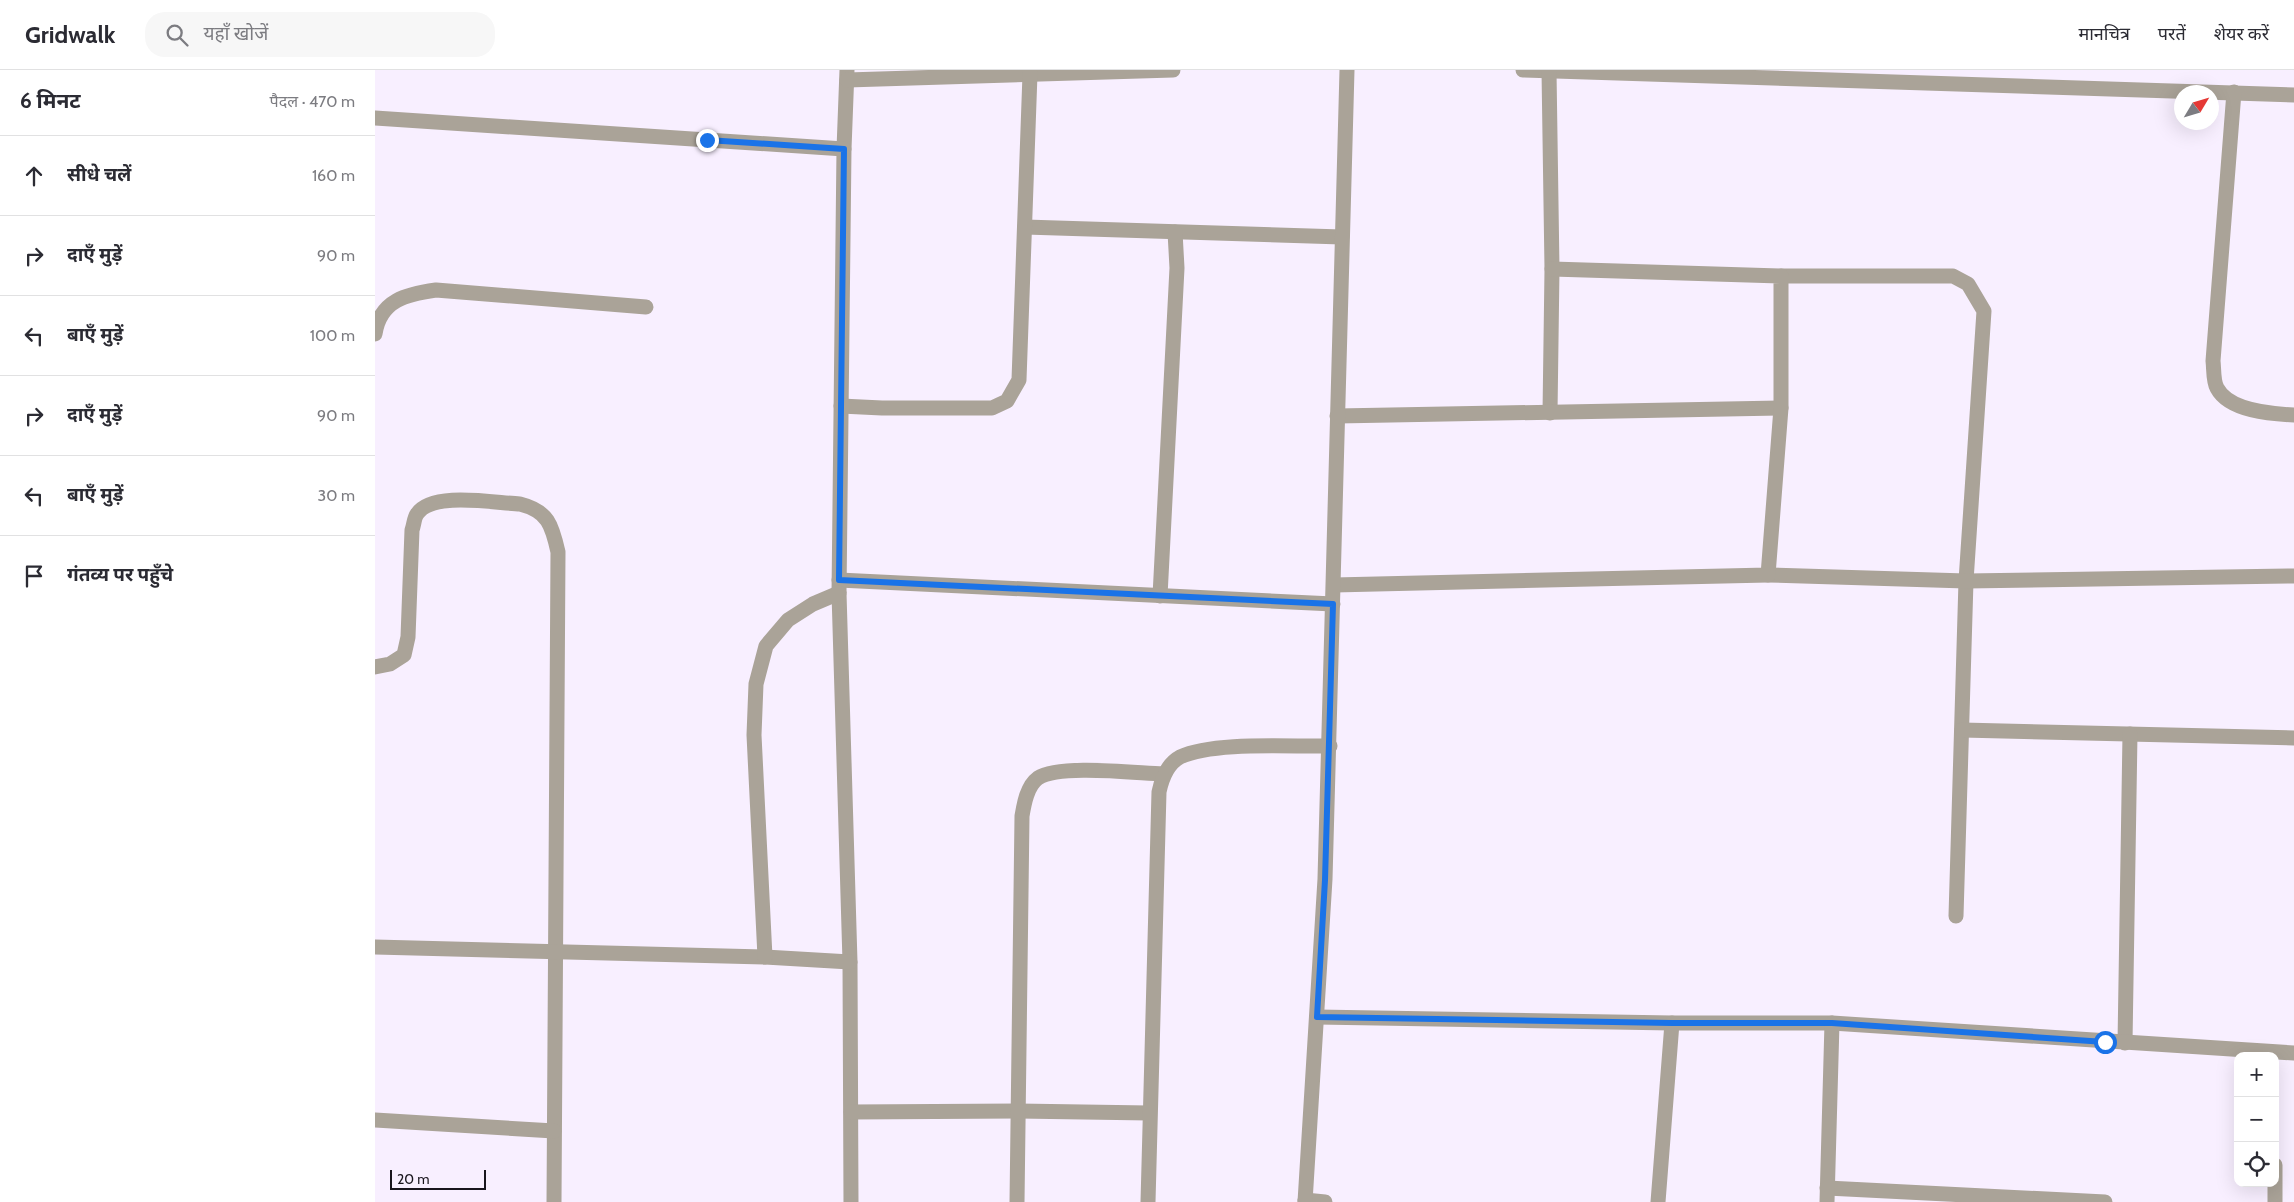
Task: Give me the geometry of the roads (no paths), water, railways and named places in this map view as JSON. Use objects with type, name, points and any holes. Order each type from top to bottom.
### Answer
[{"type":"street","points":[[851,1202],[850,962],[839,586],[844,149],[847,75],[1030,74],[1173,70]]},
{"type":"street","points":[[1325,1202],[1305,1201],[1325,880],[1330,746],[1347,70]]},
{"type":"street","points":[[1523,70],[2294,94]]},
{"type":"street","points":[[2042,70],[2042,86]]},
{"type":"street","points":[[1549,71],[1552,269],[1550,413]]},
{"type":"street","points":[[841,406],[992,408],[1007,401],[1019,380],[1030,74]]},
{"type":"street","points":[[2233,92],[2213,361],[2216,388],[2232,403],[2265,413],[2294,415]]},
{"type":"street","points":[[375,118],[844,149]]},
{"type":"street","points":[[1025,227],[1342,237]]},
{"type":"street","points":[[1159,596],[1177,268],[1175,232]]},
{"type":"street","points":[[1552,269],[1781,276],[1953,276],[1968,284],[1984,311],[1966,581],[1956,916]]},
{"type":"street","points":[[1768,575],[1781,408],[1781,276]]},
{"type":"street","points":[[375,334],[377,323],[387,307],[410,293],[436,290],[646,307]]},
{"type":"street","points":[[1337,416],[1781,408]]},
{"type":"street","points":[[375,667],[390,664],[403,655],[408,637],[412,530],[416,515],[427,504],[442,500],[520,504],[541,512],[550,523],[558,552],[554,951],[554,1202]]},
{"type":"street","points":[[1334,585],[1768,575],[1966,581],[2294,576]]},
{"type":"street","points":[[765,957],[754,735],[756,684],[766,646],[788,620],[839,586],[1159,596],[1333,604]]},
{"type":"street","points":[[1962,730],[2294,738]]},
{"type":"street","points":[[2125,1043],[2130,734]]},
{"type":"street","points":[[1148,1202],[1159,792],[1163,774],[1179,758],[1200,750],[1233,747],[1330,746]]},
{"type":"street","points":[[1017,1202],[1021,816],[1027,795],[1037,779],[1057,771],[1163,774]]},
{"type":"street","points":[[375,946],[765,957],[850,962]]},
{"type":"street","points":[[1317,1017],[1672,1023],[1832,1023],[2248,1052]]},
{"type":"street","points":[[1658,1202],[1672,1023]]},
{"type":"street","points":[[1832,1023],[1827,1195],[2105,1202]]},
{"type":"street","points":[[2279,1054],[2294,1053]]},
{"type":"street","points":[[851,1112],[1018,1111],[1149,1113]]},
{"type":"street","points":[[375,1120],[554,1131]]},
{"type":"street","points":[[2275,1187],[2275,1202]]}]
